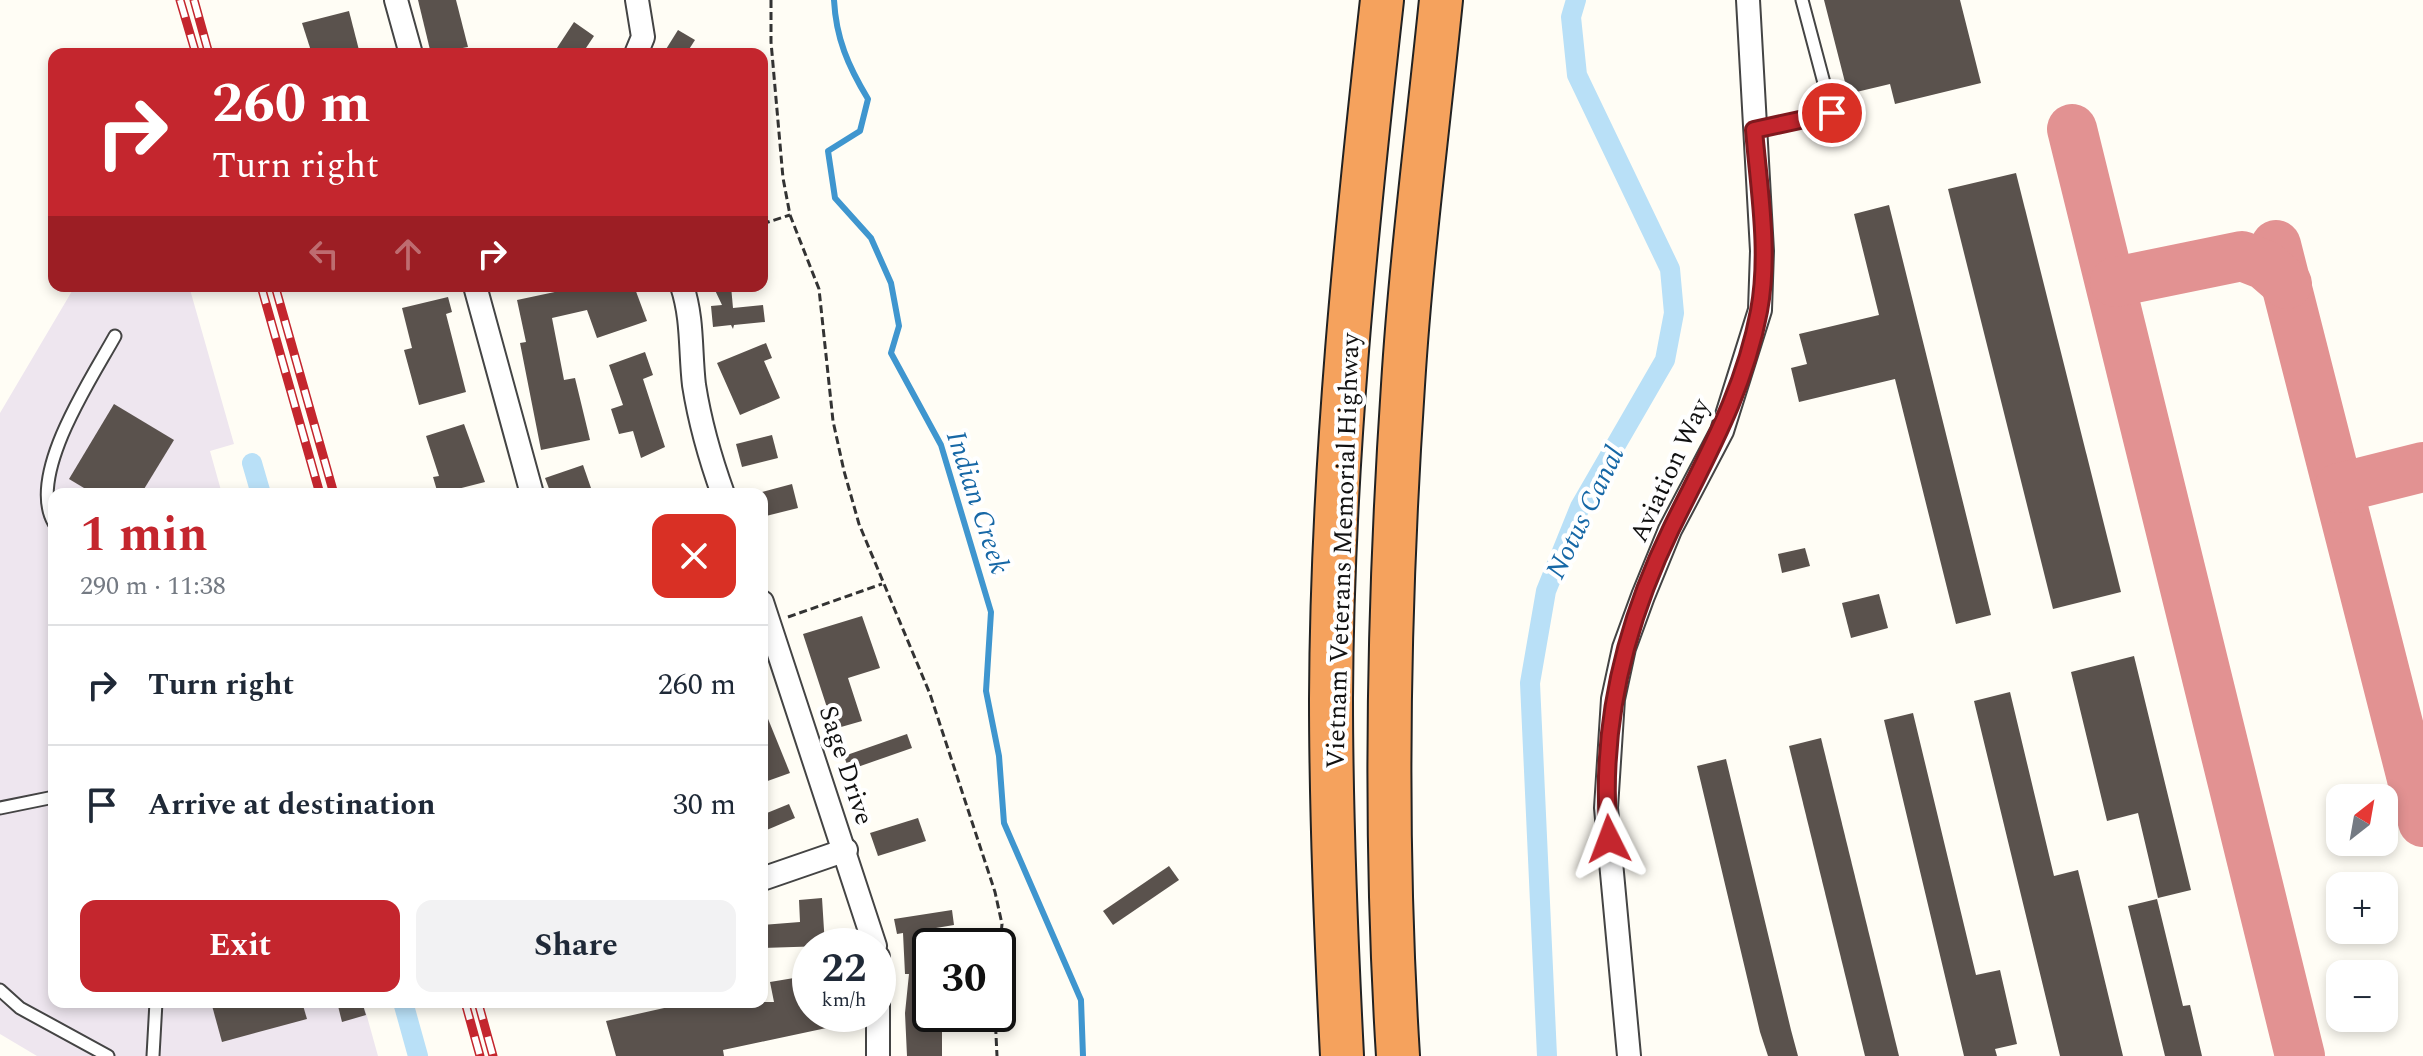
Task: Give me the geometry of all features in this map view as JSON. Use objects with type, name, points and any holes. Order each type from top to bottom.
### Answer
[{"type":"highway","name":"Vietnam Veterans Memorial Highway","points":[[1342,1056],[1334,882],[1331,698],[1341,435],[1382,0]]},
{"type":"highway","points":[[1398,1056],[1393,968],[1389,695],[1394,555],[1403,382],[1441,0]]},
{"type":"street","points":[[396,0],[409,48]]},
{"type":"street","points":[[637,0],[643,37],[638,48]]},
{"type":"street","name":"Aviation Way","points":[[1629,1056],[1606,808],[1613,699],[1624,648],[1643,596],[1670,530],[1722,431],[1760,310],[1762,251],[1748,0]]},
{"type":"street","points":[[477,292],[530,488]]},
{"type":"street","points":[[684,292],[690,311],[694,382],[705,444],[721,488]]},
{"type":"street","name":"Sage Drive","points":[[768,618],[870,928]]},
{"type":"street","points":[[768,877],[846,850]]},
{"type":"street","points":[[878,1056],[879,1032]]},
{"type":"lane","points":[[1754,130],[1832,113],[1802,0]]},
{"type":"lane","points":[[49,488],[50,473],[64,430],[115,336]]},
{"type":"lane","points":[[0,808],[48,798]]},
{"type":"lane","points":[[0,990],[20,1008],[108,1056]]},
{"type":"lane","points":[[153,1056],[156,1008]]},
{"type":"path","points":[[771,0],[776,98],[790,215],[819,289],[833,421],[844,471],[859,524],[882,584],[919,662],[995,892],[1002,928]]},
{"type":"path","points":[[768,222],[790,215]]},
{"type":"path","points":[[768,612],[882,584]]},
{"type":"path","points":[[996,1032],[997,1056]]},
{"type":"shaded area","points":[[71,292],[191,292],[234,444],[210,451],[220,488],[48,488],[48,1008],[365,1008],[378,1056],[37,1056],[0,1034],[0,413]]},
{"type":"building","points":[[418,0],[456,0],[468,47],[430,48]]},
{"type":"building","points":[[1824,0],[1960,0],[1981,83],[1895,104],[1890,84],[1848,94]]},
{"type":"building","points":[[349,11],[358,48],[310,48],[302,23]]},
{"type":"building","points":[[574,22],[594,36],[586,48],[557,48]]},
{"type":"building","points":[[678,30],[695,40],[690,48],[667,48]]},
{"type":"building","points":[[2016,173],[2121,592],[2053,609],[1948,189]]},
{"type":"building","points":[[1889,205],[1991,615],[1956,624],[1895,379],[1799,402],[1791,368],[1807,364],[1799,334],[1879,315],[1854,214]]},
{"type":"building","points":[[555,292],[636,292],[647,321],[597,338],[587,310],[552,318],[564,380],[575,378],[590,440],[541,450],[520,343],[526,342],[517,300]]},
{"type":"building","points":[[716,292],[732,292],[733,308],[763,305],[765,322],[734,325],[733,329],[731,325],[713,327],[711,306],[722,305]]},
{"type":"building","points":[[448,297],[452,312],[446,314],[466,392],[419,405],[404,350],[412,348],[402,308]]},
{"type":"building","points":[[766,343],[772,358],[764,361],[780,398],[740,415],[717,363]]},
{"type":"building","points":[[645,352],[653,375],[643,379],[665,447],[641,458],[633,431],[619,434],[611,409],[623,405],[609,365]]},
{"type":"building","points":[[114,404],[174,440],[145,488],[84,488],[69,479]]},
{"type":"building","points":[[464,424],[485,482],[462,488],[436,488],[433,477],[439,476],[426,436]]},
{"type":"building","points":[[772,435],[778,458],[742,467],[736,444]]},
{"type":"building","points":[[583,465],[591,488],[549,488],[545,478]]},
{"type":"building","points":[[792,484],[798,508],[768,516],[768,490]]},
{"type":"building","points":[[1805,548],[1810,566],[1782,573],[1778,554]]},
{"type":"building","points":[[1879,594],[1888,628],[1851,638],[1842,603]]},
{"type":"building","points":[[862,616],[880,668],[848,678],[862,721],[834,729],[803,634]]},
{"type":"building","points":[[2134,656],[2191,890],[2158,898],[2138,813],[2107,821],[2071,672]]},
{"type":"building","points":[[2010,692],[2054,876],[2078,870],[2123,1056],[2060,1056],[1974,701]]},
{"type":"building","points":[[1913,713],[1976,975],[2000,970],[2017,1044],[1995,1049],[1997,1056],[1964,1056],[1884,720]]},
{"type":"building","points":[[768,719],[790,773],[768,781]]},
{"type":"building","points":[[907,734],[912,748],[849,770],[844,756]]},
{"type":"building","points":[[1821,738],[1899,1056],[1865,1056],[1789,746]]},
{"type":"building","points":[[1726,759],[1798,1056],[1768,1056],[1760,1032],[1697,766]]},
{"type":"building","points":[[789,804],[795,818],[768,829],[768,813]]},
{"type":"building","points":[[918,818],[926,841],[878,856],[870,833]]},
{"type":"building","points":[[1169,866],[1179,880],[1113,925],[1103,911]]},
{"type":"building","points":[[822,898],[824,928],[792,928],[792,947],[768,948],[768,925],[800,922],[799,900]]},
{"type":"building","points":[[2157,899],[2183,1006],[2190,1005],[2202,1056],[2165,1056],[2128,906]]},
{"type":"building","points":[[952,910],[954,925],[912,928],[912,1032],[942,1032],[942,1056],[907,1056],[905,1013],[909,974],[905,974],[903,933],[897,934],[894,919]]},
{"type":"building","points":[[792,978],[792,1032],[808,1032],[723,1050],[724,1056],[616,1056],[606,1021],[664,1008],[768,1008],[768,1002],[774,1002],[770,982]]},
{"type":"building","points":[[213,1008],[304,1008],[307,1019],[222,1042]]},
{"type":"building","points":[[338,1008],[364,1008],[366,1015],[342,1022]]},
{"type":"waterway","name":"Indian Creek","points":[[834,0],[844,51],[868,99],[860,131],[828,151],[835,198],[871,238],[891,283],[899,326],[891,353],[941,445],[991,612],[986,691],[999,756],[1004,823],[1081,1000],[1083,1056]]},
{"type":"waterway","name":"Notus Canal","points":[[1547,1056],[1530,683],[1546,591],[1580,507],[1665,360],[1674,313],[1670,269],[1577,75],[1571,17],[1576,0]]},
{"type":"waterway","points":[[252,463],[259,488]]},
{"type":"waterway","points":[[405,1008],[418,1056]]},
{"type":"taxiway","points":[[2072,129],[2300,1056]]},
{"type":"taxiway","points":[[2276,245],[2423,822]]},
{"type":"taxiway","points":[[2115,282],[2242,256],[2265,265],[2287,284]]},
{"type":"taxiway","points":[[2339,488],[2423,467]]},
{"type":"railway","points":[[180,0],[194,48]]},
{"type":"railway","points":[[194,0],[207,48]]},
{"type":"railway","points":[[263,292],[318,488]]},
{"type":"railway","points":[[277,292],[332,488]]},
{"type":"railway","points":[[467,1008],[480,1056]]},
{"type":"railway","points":[[480,1008],[493,1056]]},
{"type":"route","points":[[1609,839],[1606,808],[1613,699],[1624,648],[1670,530],[1722,431],[1747,360],[1760,310],[1762,251],[1754,130],[1832,113]]}]
